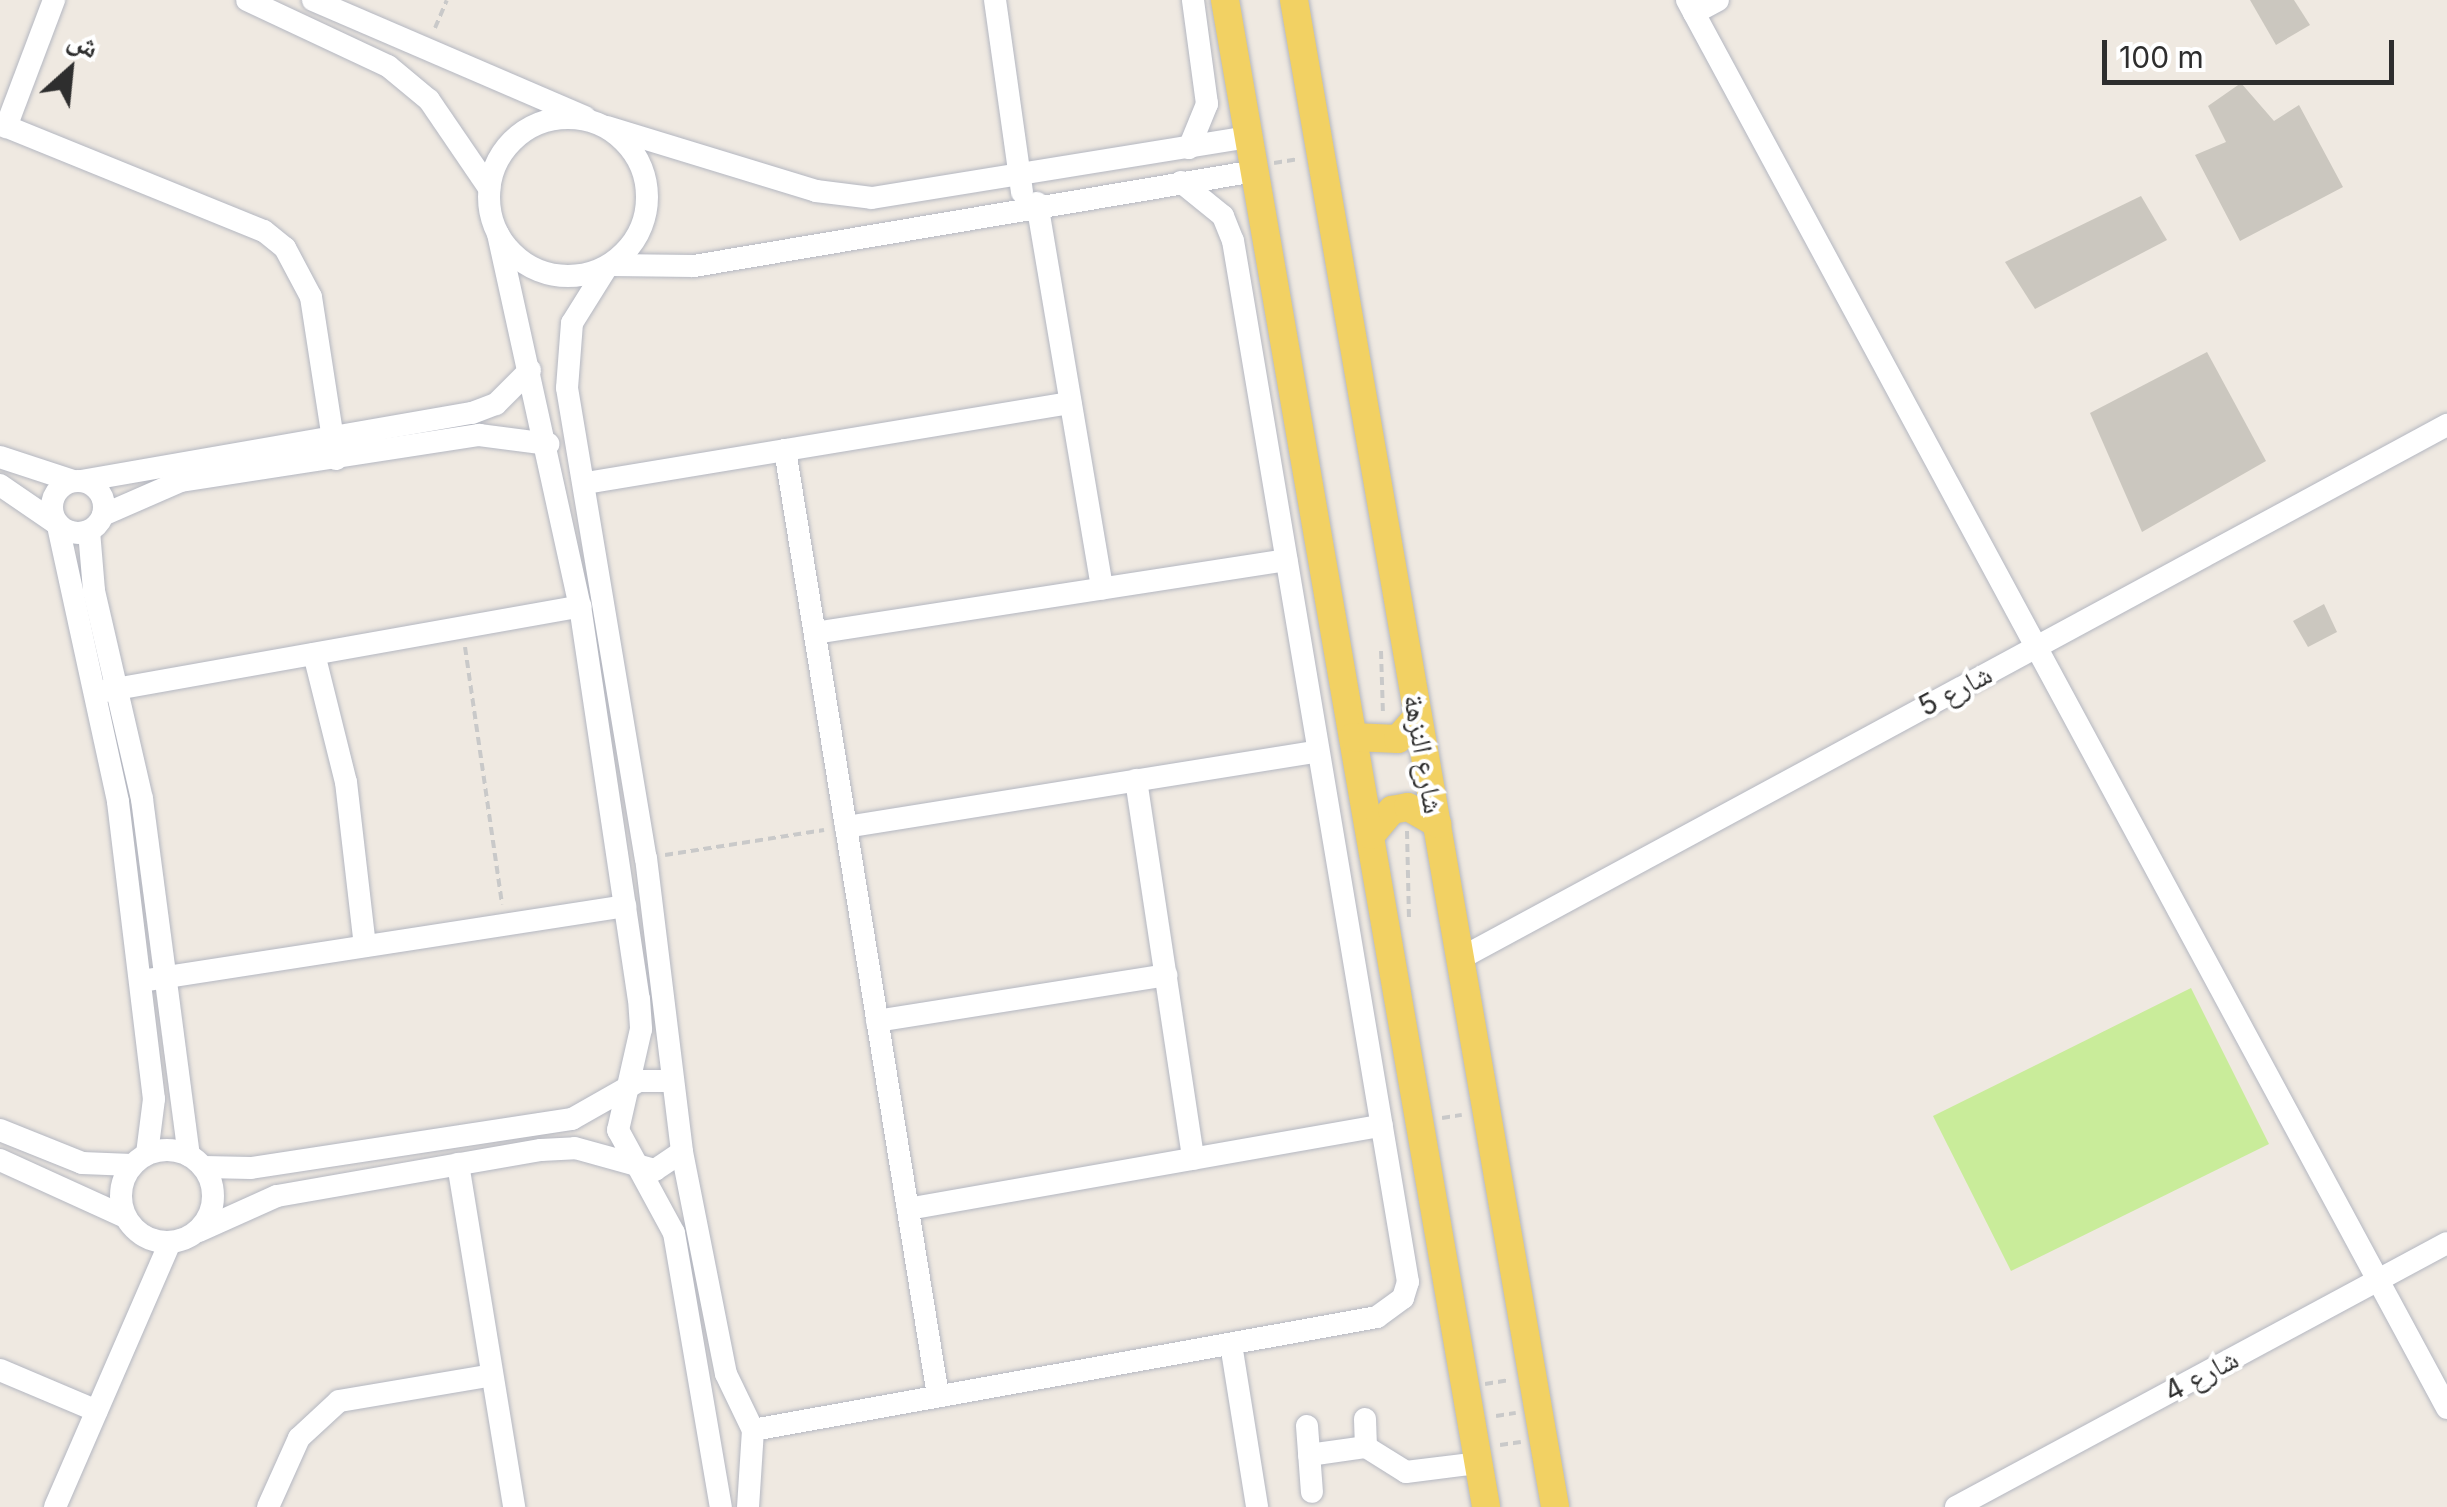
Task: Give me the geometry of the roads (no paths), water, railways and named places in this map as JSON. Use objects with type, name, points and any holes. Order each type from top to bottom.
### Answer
[{"type":"main road","points":[[1225,0],[1249,137],[1266,170],[1363,728],[1371,835],[1432,1113],[1491,1457],[1486,1507]]},
{"type":"main road","name":"شارع النزهة","points":[[1294,0],[1418,716],[1428,828],[1463,957],[1474,1120],[1556,1507]]},
{"type":"main road","points":[[1363,728],[1383,744],[1418,716]]},
{"type":"main road","points":[[1371,835],[1392,810],[1408,807],[1428,828]]},
{"type":"street","points":[[54,0],[3,126],[264,231],[285,248],[311,297],[335,448]]},
{"type":"street","points":[[248,0],[388,66],[429,100],[489,188],[548,444],[580,606],[626,906],[641,1029],[623,1087],[618,1130],[674,1233],[721,1507]]},
{"type":"street","points":[[312,0],[428,46],[599,124],[816,192],[872,198],[1020,178],[1249,137]]},
{"type":"street","points":[[995,0],[1020,178],[1030,204],[1070,404],[1102,589]]},
{"type":"street","points":[[1188,148],[1207,104],[1193,0]]},
{"type":"street","points":[[1718,0],[1690,7],[2447,1408]]},
{"type":"street","points":[[489,188],[497,161],[537,123],[599,124],[643,168],[648,194],[632,246],[609,266],[572,323],[565,356],[646,858],[682,1152],[726,1374],[753,1430],[748,1507]]},
{"type":"street","points":[[498,234],[523,261],[558,276],[609,266],[694,266],[1030,204],[1266,170]]},
{"type":"street","points":[[753,1430],[1376,1317],[1403,1298],[1408,1282],[1234,241],[1223,216],[1181,182]]},
{"type":"street","points":[[0,485],[58,525],[96,523],[181,481],[472,413],[506,397],[530,370]]},
{"type":"street","points":[[586,483],[1070,404]]},
{"type":"street","name":"شارع 5","points":[[1463,957],[2447,424]]},
{"type":"street","points":[[107,690],[58,525],[55,493],[77,481],[335,448],[502,433],[548,444]]},
{"type":"street","points":[[785,450],[938,1396]]},
{"type":"street","points":[[0,457],[77,481],[100,493],[96,523],[107,690],[152,979],[196,1161],[213,1207],[199,1231]]},
{"type":"street","points":[[814,633],[1286,560]]},
{"type":"street","points":[[107,690],[580,606]]},
{"type":"street","points":[[314,654],[346,782],[365,946]]},
{"type":"street","points":[[846,827],[1318,751]]},
{"type":"street","points":[[1136,780],[1193,1159]]},
{"type":"street","points":[[152,979],[626,906]]},
{"type":"street","points":[[877,1021],[1166,975]]},
{"type":"street","points":[[125,1216],[121,1190],[140,1160],[154,1099],[152,979]]},
{"type":"street","points":[[0,1130],[82,1162],[196,1161],[251,1168],[572,1119],[623,1087],[672,1081]]},
{"type":"street","points":[[908,1209],[1382,1125]]},
{"type":"street","points":[[0,1160],[125,1216],[144,1236],[170,1243],[276,1196],[574,1148],[639,1168],[671,1164],[682,1152]]},
{"type":"street","points":[[458,1164],[514,1507]]},
{"type":"street","points":[[55,1507],[170,1243]]},
{"type":"street","name":"شارع 4","points":[[1956,1507],[2447,1244]]},
{"type":"street","points":[[1230,1344],[1257,1507]]},
{"type":"street","points":[[0,1370],[97,1411]]},
{"type":"street","points":[[268,1507],[299,1438],[339,1401],[492,1374]]},
{"type":"street","points":[[704,1410],[738,1401]]},
{"type":"street","points":[[1365,1420],[1366,1447]]},
{"type":"street","points":[[1307,1426],[1312,1492]]},
{"type":"street","points":[[1309,1454],[1366,1447],[1406,1472],[1491,1457]]},
{"type":"street","points":[[714,1464],[731,1469],[748,1462]]}]
